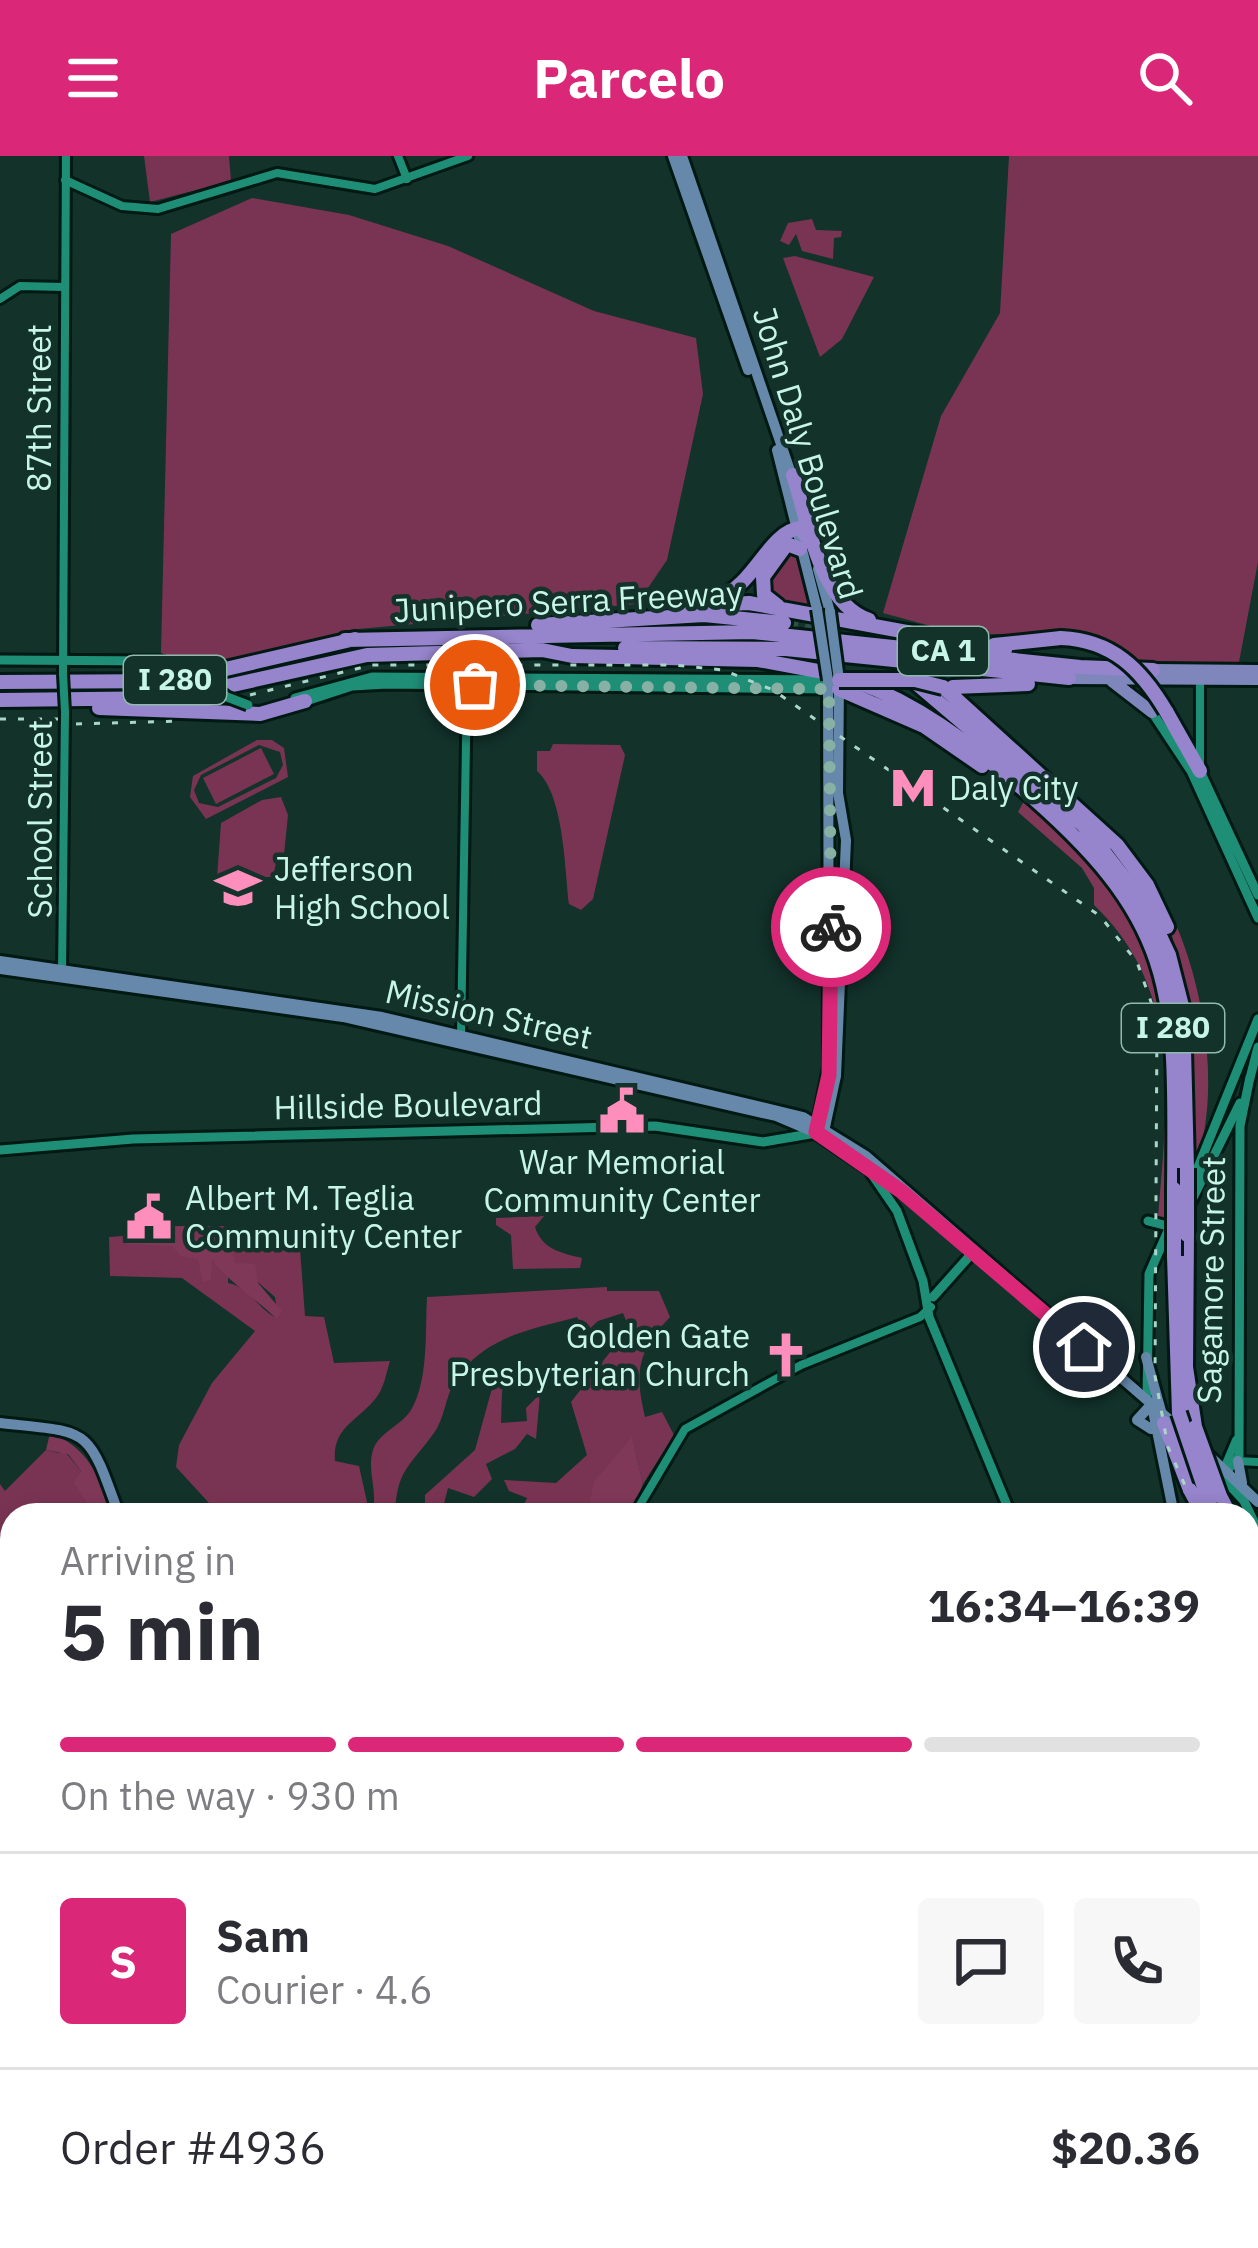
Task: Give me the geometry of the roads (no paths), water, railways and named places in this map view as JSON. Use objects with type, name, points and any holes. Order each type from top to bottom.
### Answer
[{"type":"highway","points":[[793,476],[840,602],[863,619],[931,638]]},
{"type":"highway","points":[[678,606],[737,590],[781,536],[796,527],[805,546]]},
{"type":"highway","points":[[805,546],[786,545],[765,572],[761,588],[774,604],[965,643],[1074,673]]},
{"type":"highway","points":[[500,627],[678,606],[749,603],[820,612]]},
{"type":"highway","name":"Junipero Serra Freeway","points":[[0,682],[174,681],[346,640],[500,627],[704,615],[784,623]]},
{"type":"highway","name":"CA 1","points":[[346,640],[752,632],[1106,678],[1200,679],[1257,672]]},
{"type":"highway","points":[[965,643],[1060,638],[1089,641],[1120,656],[1143,676],[1159,711],[1200,771]]},
{"type":"highway","name":"CA 1","points":[[542,650],[769,648],[1074,673],[1257,672]]},
{"type":"highway","name":"Junipero Serra Freeway","points":[[0,700],[174,698],[367,655],[542,650],[572,656],[775,662],[831,681]]},
{"type":"highway","name":"I 280","points":[[904,673],[1096,837],[1147,906],[1173,968],[1187,1036],[1186,1367],[1195,1427],[1194,1503]]},
{"type":"highway","points":[[831,681],[860,688],[963,687],[1074,673]]},
{"type":"highway","points":[[1106,678],[1159,711]]},
{"type":"highway","points":[[831,681],[915,680],[943,687],[1123,852],[1161,914],[1173,968]]},
{"type":"highway","points":[[831,681],[946,740],[1059,827],[1114,879]]},
{"type":"highway","name":"I 280","points":[[831,681],[884,692],[950,730],[1069,828],[1114,879],[1149,938],[1169,1004],[1175,1055],[1179,1413],[1193,1503]]},
{"type":"highway","points":[[46,700],[154,713],[243,714],[278,712],[305,701]]},
{"type":"highway","points":[[1155,1418],[1191,1503]]},
{"type":"main road","name":"John Daly Boulevard","points":[[677,156],[793,476],[831,681],[838,794],[846,840],[836,1076],[819,1128]]},
{"type":"main road","name":"John Daly Boulevard","points":[[677,156],[777,450],[796,527]]},
{"type":"main road","points":[[0,660],[160,661],[190,668],[227,697],[261,707],[305,701],[345,685]]},
{"type":"main road","name":"John Daly Boulevard","points":[[819,1128],[829,1075],[831,681]]},
{"type":"main road","points":[[261,707],[345,685],[831,681]]},
{"type":"main road","points":[[1159,711],[1255,892]]},
{"type":"main road","points":[[1200,771],[1255,892],[1258,919]]},
{"type":"main road","points":[[1211,813],[1226,827]]},
{"type":"main road","points":[[828,816],[834,831],[846,840]]},
{"type":"main road","points":[[827,847],[846,840]]},
{"type":"main road","name":"Mission Street","points":[[0,965],[338,1009],[819,1128],[863,1160],[892,1200],[929,1304]]},
{"type":"main road","points":[[1191,1503],[1155,1418],[1146,1374],[1149,1274],[1231,1094],[1249,1078],[1258,1019]]},
{"type":"main road","points":[[1166,1229],[1172,1233],[1235,1123],[1257,1051]]},
{"type":"main road","points":[[1231,1094],[1235,1123]]},
{"type":"main road","name":"Sagamore Street","points":[[1235,1123],[1240,1153],[1238,1461]]},
{"type":"main road","name":"Hillside Boulevard","points":[[0,1150],[133,1138],[655,1126],[763,1142],[819,1128]]},
{"type":"main road","name":"Mission Street","points":[[863,1160],[892,1200]]},
{"type":"main road","points":[[892,1200],[974,1251],[1115,1375],[1155,1418],[1258,1502]]},
{"type":"main road","points":[[974,1251],[929,1304],[1008,1503]]},
{"type":"main road","points":[[1146,1357],[1155,1418]]},
{"type":"main road","points":[[1133,1386],[1146,1374]]},
{"type":"main road","points":[[1115,1375],[1133,1386],[1155,1418]]},
{"type":"main road","points":[[0,1423],[52,1425],[83,1440],[99,1461],[115,1503]]},
{"type":"main road","points":[[1200,1503],[1238,1461]]},
{"type":"main road","points":[[1238,1461],[1243,1486]]},
{"type":"main road","points":[[1224,1474],[1245,1503]]},
{"type":"street","name":"87th Street","points":[[62,661],[65,156]]},
{"type":"street","points":[[398,156],[406,178]]},
{"type":"street","points":[[65,180],[143,210],[238,188],[277,173],[367,189],[468,156]]},
{"type":"street","points":[[0,299],[20,286],[64,286]]},
{"type":"street","name":"School Street","points":[[62,661],[62,974]]},
{"type":"street","points":[[1200,679],[1200,771]]},
{"type":"street","points":[[461,1039],[467,681]]},
{"type":"street","points":[[641,1503],[686,1429],[801,1365],[929,1304]]},
{"type":"street","name":"Sagamore Street","points":[[1224,1474],[1236,1440]]},
{"type":"street","points":[[1238,1461],[1258,1462]]},
{"type":"street","points":[[1200,1503],[1224,1474]]},
{"type":"tunnel","points":[[784,623],[829,636]]},
{"type":"railway","points":[[250,695],[372,665],[674,665],[723,670],[773,690],[1100,916],[1137,962],[1157,1019],[1155,1376],[1168,1447],[1193,1503]]},
{"type":"railway","points":[[0,719],[58,719]]},
{"type":"railway","points":[[76,724],[179,721]]},
{"type":"place","name":"Daly City","points":[[913,788]]},
{"type":"place","name":"Jefferson High School","points":[[238,888]]},
{"type":"place","name":"War Memorial Community Center","points":[[622,1111]]},
{"type":"place","name":"Albert M. Teglia Community Center","points":[[149,1217]]},
{"type":"place","name":"Golden Gate Presbyterian Church","points":[[786,1355]]}]
